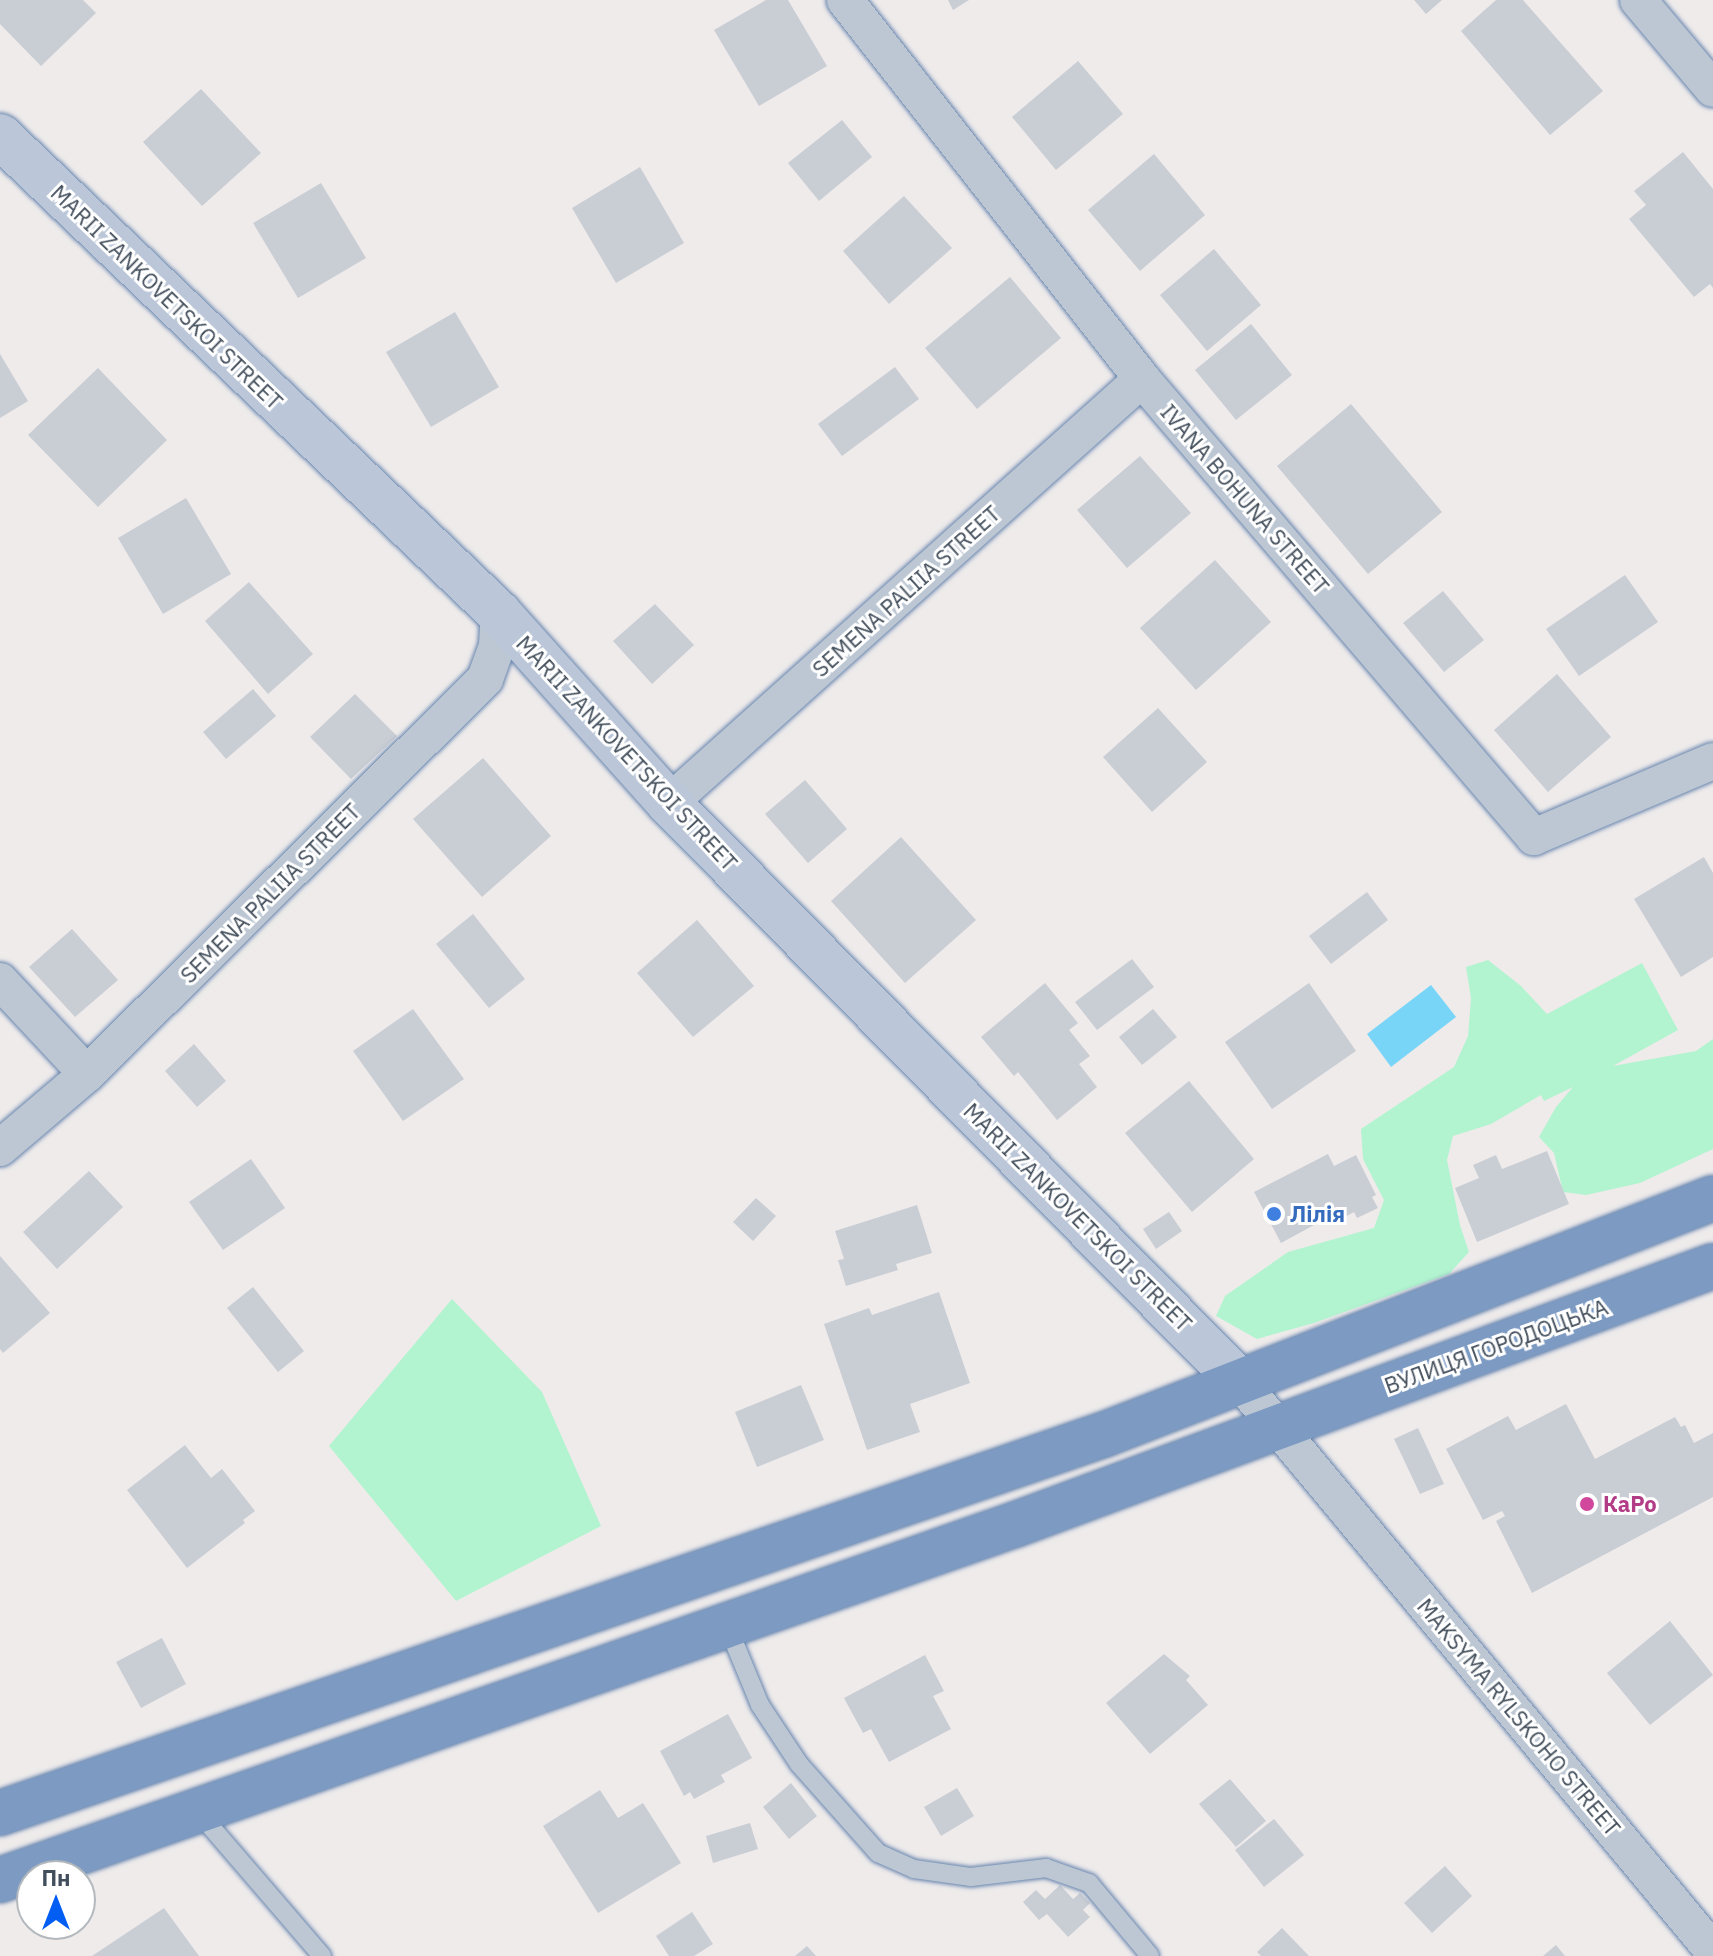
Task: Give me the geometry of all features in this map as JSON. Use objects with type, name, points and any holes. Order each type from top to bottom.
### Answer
[{"type":"highway","points":[[0,1813],[1103,1435],[1713,1198]]},
{"type":"highway","name":"ВУЛИЦЯ ГОРОДОЦЬКА","points":[[0,1880],[1280,1427],[1713,1266]]},
{"type":"street","name":"IVANA BOHUNA STREET","points":[[845,0],[1142,379],[1534,837],[1713,761]]},
{"type":"street","points":[[1638,0],[1713,89]]},
{"type":"street","name":"MARII ZANKOVETSKOI STREET","points":[[0,136],[499,613],[669,803],[1241,1383]]},
{"type":"street","name":"SEMENA PALIIA STREET","points":[[669,803],[1142,379]]},
{"type":"street","name":"SEMENA PALIIA STREET","points":[[0,1148],[87,1074],[485,679],[497,646],[499,613]]},
{"type":"street","points":[[0,981],[87,1074]]},
{"type":"street","name":"MAKSYMA RYLSKOHO STREET","points":[[1241,1383],[1713,1951]]},
{"type":"lane","points":[[727,1625],[768,1717],[799,1764],[878,1853],[914,1869],[971,1877],[1046,1868],[1089,1883],[1150,1956]]},
{"type":"lane","points":[[197,1811],[322,1956]]},
{"type":"green space","points":[[1488,960],[1521,986],[1547,1014],[1642,963],[1678,1030],[1613,1066],[1696,1051],[1713,1039],[1713,1149],[1640,1183],[1586,1195],[1563,1192],[1554,1153],[1539,1137],[1556,1107],[1573,1087],[1544,1101],[1541,1095],[1491,1124],[1453,1136],[1447,1160],[1460,1225],[1469,1252],[1449,1274],[1314,1323],[1257,1339],[1216,1316],[1225,1296],[1288,1252],[1374,1228],[1384,1200],[1363,1159],[1361,1129],[1454,1067],[1468,1036],[1471,998],[1466,967]]},
{"type":"green space","points":[[452,1299],[542,1392],[601,1526],[456,1601],[329,1446]]},
{"type":"water","points":[[1431,985],[1456,1017],[1391,1067],[1367,1034]]},
{"type":"building","points":[[0,0],[83,0],[96,13],[41,66],[0,24]]},
{"type":"building","points":[[766,0],[788,0],[827,66],[759,106],[714,30]]},
{"type":"building","points":[[948,0],[969,0],[953,10]]},
{"type":"building","points":[[1414,0],[1442,0],[1426,14]]},
{"type":"building","points":[[1496,0],[1523,0],[1603,91],[1550,135],[1461,31]]},
{"type":"building","points":[[1078,61],[1123,114],[1056,170],[1012,117]]},
{"type":"building","points":[[201,89],[261,153],[202,206],[143,142]]},
{"type":"building","points":[[842,120],[872,157],[819,201],[788,163]]},
{"type":"building","points":[[1683,152],[1713,189],[1713,288],[1710,284],[1694,297],[1629,219],[1646,205],[1634,191]]},
{"type":"building","points":[[1154,154],[1205,215],[1140,271],[1088,210]]},
{"type":"building","points":[[640,167],[684,243],[616,283],[572,208]]},
{"type":"building","points":[[321,183],[366,258],[298,298],[253,223]]},
{"type":"building","points":[[904,196],[952,248],[889,304],[843,251]]},
{"type":"building","points":[[1214,249],[1261,305],[1207,351],[1160,295]]},
{"type":"building","points":[[1010,277],[1061,338],[977,409],[925,348]]},
{"type":"building","points":[[455,312],[499,387],[431,427],[386,352]]},
{"type":"building","points":[[1251,324],[1292,375],[1236,420],[1195,370]]},
{"type":"building","points":[[0,354],[28,401],[0,418]]},
{"type":"building","points":[[895,367],[919,399],[842,456],[818,424]]},
{"type":"building","points":[[98,368],[167,440],[98,507],[28,435]]},
{"type":"building","points":[[1351,404],[1442,512],[1368,574],[1277,466]]},
{"type":"building","points":[[1140,456],[1191,513],[1127,568],[1077,510]]},
{"type":"building","points":[[186,498],[231,574],[163,614],[118,538]]},
{"type":"building","points":[[1215,560],[1271,622],[1196,690],[1140,628]]},
{"type":"building","points":[[1625,575],[1658,622],[1579,676],[1546,629]]},
{"type":"building","points":[[249,582],[313,654],[268,694],[205,621]]},
{"type":"building","points":[[1443,591],[1484,640],[1444,672],[1403,623]]},
{"type":"building","points":[[655,604],[694,645],[652,684],[613,641]]},
{"type":"building","points":[[1557,674],[1611,737],[1548,792],[1494,730]]},
{"type":"building","points":[[253,689],[276,716],[226,759],[203,732]]},
{"type":"building","points":[[355,694],[397,736],[351,779],[310,737]]},
{"type":"building","points":[[1158,708],[1207,762],[1152,812],[1103,757]]},
{"type":"building","points":[[483,758],[551,836],[482,897],[413,819]]},
{"type":"building","points":[[805,780],[847,829],[808,863],[765,814]]},
{"type":"building","points":[[901,837],[976,920],[905,983],[831,901]]},
{"type":"building","points":[[1704,857],[1713,873],[1713,957],[1681,977],[1634,899]]},
{"type":"building","points":[[1367,892],[1388,920],[1331,964],[1309,936]]},
{"type":"building","points":[[473,914],[525,979],[489,1008],[436,944]]},
{"type":"building","points":[[697,920],[754,986],[693,1037],[637,973]]},
{"type":"building","points":[[72,929],[118,980],[75,1017],[29,967]]},
{"type":"building","points":[[1132,959],[1154,987],[1097,1030],[1075,1002]]},
{"type":"building","points":[[1045,983],[1078,1023],[1069,1030],[1090,1056],[1079,1064],[1097,1087],[1057,1120],[1018,1072],[1014,1076],[981,1037]]},
{"type":"building","points":[[1309,983],[1356,1051],[1272,1109],[1225,1042]]},
{"type":"building","points":[[413,1009],[464,1079],[403,1121],[353,1051]]},
{"type":"building","points":[[1153,1009],[1177,1037],[1142,1065],[1119,1037]]},
{"type":"building","points":[[194,1044],[226,1081],[197,1107],[165,1071]]},
{"type":"building","points":[[1189,1081],[1254,1159],[1192,1212],[1125,1133]]},
{"type":"building","points":[[1547,1151],[1569,1204],[1477,1242],[1455,1188],[1479,1178],[1473,1165],[1496,1155],[1502,1169]]},
{"type":"building","points":[[1328,1154],[1334,1166],[1356,1155],[1376,1195],[1372,1197],[1378,1208],[1357,1218],[1354,1212],[1330,1225],[1327,1218],[1281,1243],[1254,1192]]},
{"type":"building","points":[[251,1159],[285,1208],[223,1250],[189,1202]]},
{"type":"building","points":[[89,1171],[123,1207],[57,1269],[23,1232]]},
{"type":"building","points":[[756,1198],[776,1216],[753,1241],[733,1222]]},
{"type":"building","points":[[917,1205],[932,1253],[896,1264],[898,1270],[846,1286],[838,1260],[844,1259],[835,1231]]},
{"type":"building","points":[[1169,1212],[1182,1231],[1156,1249],[1143,1229]]},
{"type":"building","points":[[0,1256],[50,1313],[3,1353],[0,1349]]},
{"type":"building","points":[[253,1287],[304,1351],[278,1372],[227,1308]]},
{"type":"building","points":[[939,1292],[970,1383],[910,1404],[920,1432],[867,1450],[824,1324],[869,1308],[872,1315]]},
{"type":"building","points":[[801,1385],[824,1440],[757,1467],[735,1412]]},
{"type":"building","name":"КаРо","points":[[1566,1404],[1595,1459],[1675,1417],[1681,1427],[1685,1425],[1694,1443],[1713,1433],[1713,1497],[1532,1593],[1496,1521],[1505,1516],[1502,1511],[1483,1520],[1446,1449],[1508,1416],[1516,1430]]},
{"type":"building","points":[[1418,1428],[1444,1484],[1420,1494],[1394,1439]]},
{"type":"building","points":[[185,1445],[211,1478],[222,1469],[255,1511],[243,1520],[245,1523],[187,1568],[127,1490]]},
{"type":"building","points":[[1670,1621],[1713,1675],[1650,1725],[1607,1673]]},
{"type":"building","points":[[162,1638],[186,1684],[141,1708],[116,1662]]},
{"type":"building","points":[[1164,1654],[1190,1676],[1186,1680],[1208,1705],[1150,1754],[1106,1703]]},
{"type":"building","points":[[925,1655],[944,1691],[933,1696],[951,1729],[889,1762],[871,1729],[863,1733],[844,1698]]},
{"type":"building","points":[[728,1714],[752,1758],[721,1775],[725,1782],[694,1799],[690,1792],[684,1796],[660,1751]]},
{"type":"building","points":[[1230,1779],[1266,1821],[1236,1847],[1199,1804]]},
{"type":"building","points":[[791,1783],[817,1816],[789,1839],[763,1807]]},
{"type":"building","points":[[957,1788],[974,1816],[941,1836],[924,1807]]},
{"type":"building","points":[[600,1790],[618,1818],[643,1803],[681,1863],[598,1913],[543,1826]]},
{"type":"building","points":[[1274,1819],[1304,1855],[1264,1887],[1235,1850]]},
{"type":"building","points":[[750,1823],[758,1849],[713,1863],[706,1836]]},
{"type":"building","points":[[1445,1866],[1472,1896],[1432,1933],[1404,1903]]},
{"type":"building","points":[[1060,1885],[1073,1899],[1080,1893],[1090,1903],[1083,1910],[1090,1917],[1068,1937],[1047,1914],[1039,1920],[1023,1902],[1036,1890],[1045,1899]]},
{"type":"building","points":[[164,1908],[199,1956],[92,1956]]},
{"type":"building","points":[[692,1912],[713,1944],[694,1956],[669,1956],[656,1936]]},
{"type":"building","points":[[1282,1928],[1309,1956],[1261,1956],[1257,1952]]},
{"type":"building","points":[[1556,1945],[1565,1956],[1543,1956]]},
{"type":"building","points":[[807,1946],[816,1956],[795,1956]]},
{"type":"place","name":"Лілія","points":[[1274,1214]]},
{"type":"place","name":"КаРо","points":[[1587,1504]]}]
